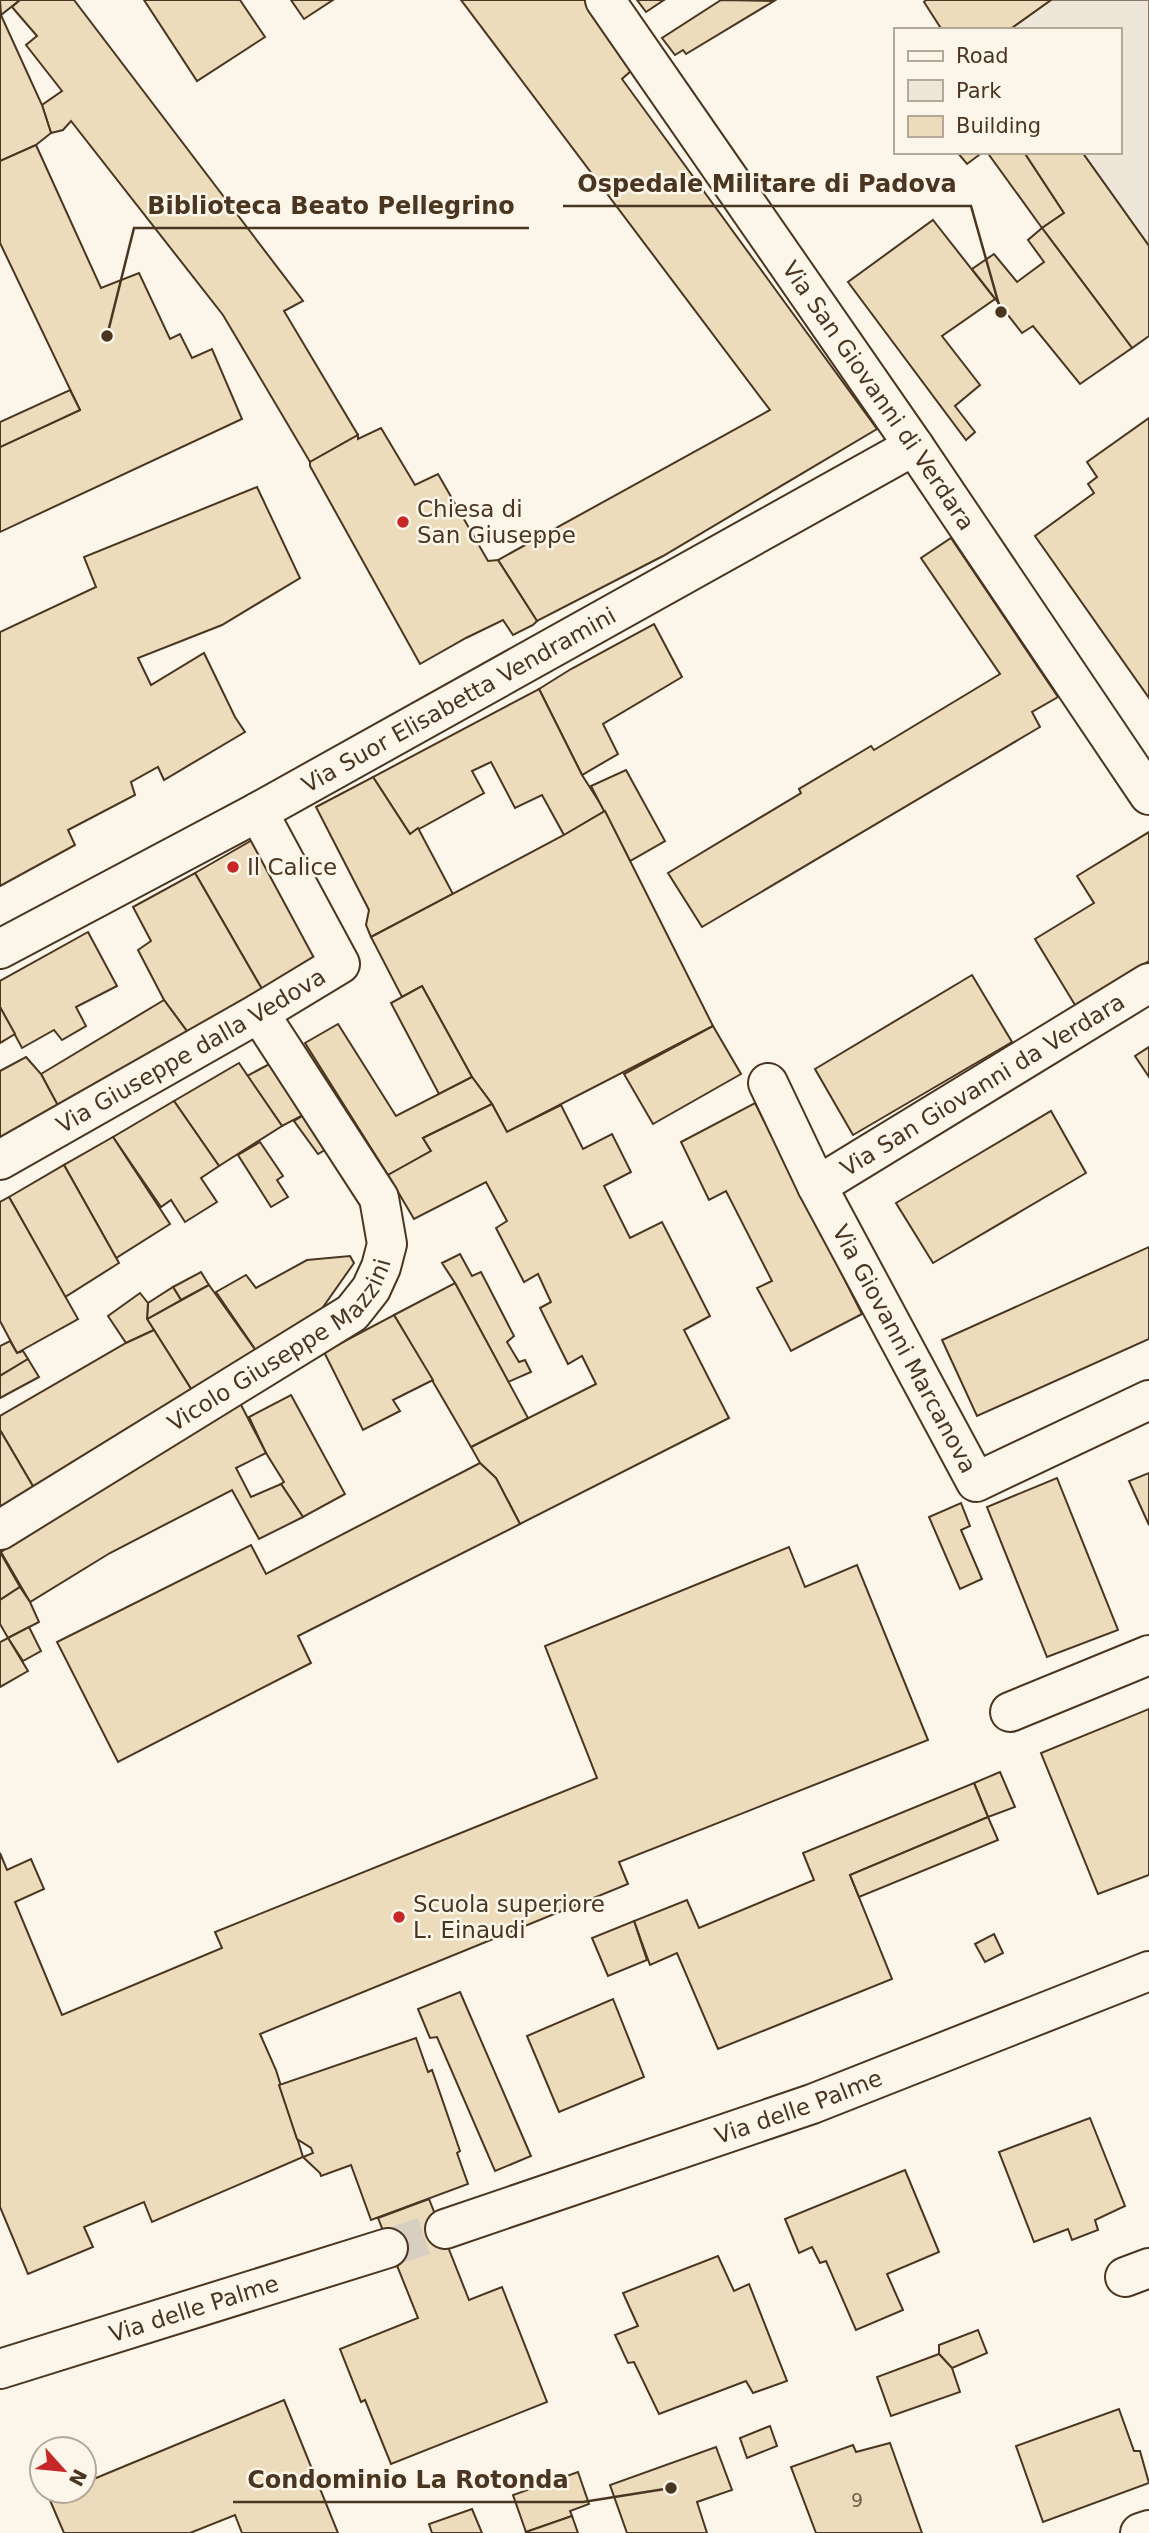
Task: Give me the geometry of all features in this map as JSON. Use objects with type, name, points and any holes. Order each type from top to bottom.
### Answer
[{"type":"street","name":"Via San Giovanni di Verdara","points":[[605,0],[914,446],[1149,795]]},
{"type":"street","name":"Via Suor Elisabetta Vendramini","points":[[0,949],[258,812],[914,446]]},
{"type":"street","name":"Via Giuseppe dalla Vedova","points":[[0,1160],[340,964],[258,812]]},
{"type":"street","name":"Via San Giovanni da Verdara","points":[[817,1186],[1149,983]]},
{"type":"street","name":"Vicolo Giuseppe Mazzini","points":[[0,1530],[352,1313],[370,1289],[381,1267],[387,1244],[379,1198],[259,1013]]},
{"type":"street","name":"Via Giovanni Marcanova","points":[[768,1083],[817,1186],[976,1482],[1149,1400]]},
{"type":"street","points":[[1010,1712],[1149,1655]]},
{"type":"street","name":"Via delle Palme","points":[[445,2229],[813,2104],[1149,1971]]},
{"type":"street","name":"Via delle Palme","points":[[0,2369],[388,2248]]},
{"type":"street","points":[[1140,2533],[1149,2530]]},
{"type":"green space","points":[[1051,0],[1149,0],[1149,246],[1083,154],[1121,154],[1121,28],[1012,28]]},
{"type":"building","points":[[0,0],[20,0],[1,15]]},
{"type":"building","points":[[20,0],[74,0],[303,301],[284,311],[358,435],[310,462],[223,315],[71,121],[63,130],[51,133],[42,105],[62,91],[26,45],[37,36],[12,7]]},
{"type":"building","points":[[144,0],[240,0],[265,37],[197,81]]},
{"type":"building","points":[[291,0],[333,0],[304,19]]},
{"type":"building","points":[[461,0],[585,0],[632,70],[622,79],[877,429],[663,556],[537,621],[498,560],[770,410]]},
{"type":"building","points":[[637,0],[664,0],[646,12]]},
{"type":"building","points":[[721,0],[774,1],[686,54],[683,50],[675,55],[662,38]]},
{"type":"building","points":[[1051,0],[1012,28],[941,28],[924,2]]},
{"type":"building","points":[[0,13],[42,105],[51,133],[36,145],[0,161]]},
{"type":"building","points":[[36,145],[101,288],[139,273],[170,339],[180,334],[192,358],[212,349],[242,419],[0,532],[0,447],[80,410],[0,243],[0,161]]},
{"type":"building","points":[[959,154],[980,154],[967,164]]},
{"type":"building","points":[[988,154],[1025,154],[1064,213],[1042,228]]},
{"type":"building","points":[[1025,154],[1083,154],[1149,246],[1149,336],[1132,348],[1042,228],[1064,213]]},
{"type":"building","points":[[933,220],[995,299],[942,336],[980,385],[955,406],[975,432],[966,440],[848,282]]},
{"type":"building","points":[[1042,228],[1132,348],[1080,384],[1033,326],[1022,333],[972,269],[994,254],[1017,282],[1044,262],[1028,240]]},
{"type":"building","points":[[70,390],[80,410],[0,447],[0,422]]},
{"type":"building","points":[[1149,418],[1149,698],[1035,536],[1094,493],[1088,484],[1097,477],[1087,462]]},
{"type":"building","name":"Chiesa di San Giuseppe","points":[[381,428],[415,485],[438,474],[488,561],[498,560],[537,621],[533,625],[513,635],[503,620],[420,664],[310,466],[310,462],[358,435],[358,439]]},
{"type":"building","points":[[257,487],[300,578],[222,625],[138,658],[151,685],[204,653],[245,732],[164,780],[158,767],[131,782],[135,795],[68,830],[75,845],[0,886],[0,632],[96,587],[84,557]]},
{"type":"building","points":[[951,538],[1058,697],[1032,712],[1040,727],[702,927],[668,873],[801,793],[799,789],[871,746],[874,750],[1000,674],[921,558]]},
{"type":"building","points":[[654,624],[682,677],[603,724],[618,754],[582,775],[539,689]]},
{"type":"building","points":[[539,689],[582,775],[605,811],[564,835],[542,795],[515,808],[491,762],[472,771],[484,793],[410,834],[373,777]]},
{"type":"building","points":[[626,770],[665,841],[630,861],[591,786]]},
{"type":"building","points":[[373,777],[410,834],[418,828],[453,894],[371,937],[366,925],[369,910],[316,807]]},
{"type":"building","points":[[605,811],[713,1026],[507,1132],[492,1104],[472,1077],[422,986],[402,997],[371,937]]},
{"type":"building","points":[[1149,832],[1149,961],[1075,1005],[1035,939],[1094,903],[1077,876]]},
{"type":"building","points":[[254,839],[327,950],[266,996],[195,873]]},
{"type":"building","points":[[195,873],[266,996],[192,1038],[164,1000],[138,950],[151,941],[133,907]]},
{"type":"building","points":[[88,932],[117,986],[76,1007],[86,1026],[62,1040],[54,1030],[22,1048],[0,1007],[0,981]]},
{"type":"building","points":[[972,975],[1012,1042],[853,1135],[815,1069]]},
{"type":"building","points":[[422,986],[472,1077],[439,1094],[391,1003]]},
{"type":"building","points":[[164,1000],[192,1038],[63,1115],[41,1074]]},
{"type":"building","points":[[0,1007],[15,1034],[0,1043]]},
{"type":"building","points":[[338,1024],[396,1116],[472,1077],[492,1104],[423,1138],[431,1151],[388,1175],[305,1043]]},
{"type":"building","points":[[713,1026],[741,1074],[653,1124],[624,1074]]},
{"type":"building","points":[[1149,1047],[1149,1077],[1135,1056]]},
{"type":"building","points":[[26,1057],[41,1074],[63,1115],[0,1150],[0,1071]]},
{"type":"building","points":[[275,1061],[309,1112],[282,1126],[247,1076]]},
{"type":"building","points":[[239,1063],[282,1126],[219,1166],[174,1101]]},
{"type":"building","points":[[174,1101],[219,1166],[201,1178],[217,1202],[185,1222],[171,1200],[161,1207],[113,1137]]},
{"type":"building","points":[[755,1103],[862,1314],[791,1351],[757,1288],[772,1281],[726,1191],[709,1200],[681,1142]]},
{"type":"building","points":[[492,1104],[507,1132],[561,1105],[583,1149],[612,1134],[631,1172],[604,1186],[630,1238],[662,1222],[710,1316],[684,1330],[729,1418],[520,1524],[496,1478],[480,1463],[471,1447],[596,1384],[582,1356],[568,1364],[540,1308],[551,1302],[538,1274],[524,1282],[496,1228],[507,1221],[486,1182],[414,1219],[388,1175],[431,1151],[423,1138]]},
{"type":"building","points":[[1051,1111],[1086,1173],[933,1263],[896,1203]]},
{"type":"building","points":[[309,1112],[332,1146],[318,1154],[294,1121]]},
{"type":"building","points":[[113,1137],[170,1224],[116,1258],[64,1165]]},
{"type":"building","points":[[260,1142],[283,1176],[277,1180],[288,1197],[271,1207],[238,1155]]},
{"type":"building","points":[[64,1165],[119,1263],[65,1297],[9,1197]]},
{"type":"building","points":[[9,1197],[78,1319],[17,1353],[0,1321],[0,1202]]},
{"type":"building","points":[[1149,1247],[1149,1339],[977,1416],[942,1340]]},
{"type":"building","points":[[460,1254],[472,1276],[481,1272],[514,1336],[507,1342],[519,1362],[525,1360],[531,1372],[508,1382],[442,1263]]},
{"type":"building","points":[[350,1256],[354,1263],[309,1327],[259,1355],[216,1292],[246,1275],[256,1288],[307,1260]]},
{"type":"building","points":[[201,1272],[209,1285],[181,1300],[173,1287]]},
{"type":"building","points":[[455,1283],[528,1418],[471,1447],[394,1315]]},
{"type":"building","points":[[209,1285],[259,1355],[193,1392],[147,1319]]},
{"type":"building","points":[[173,1287],[181,1300],[147,1319],[148,1303]]},
{"type":"building","points":[[140,1293],[148,1303],[147,1319],[154,1330],[126,1343],[108,1316]]},
{"type":"building","points":[[394,1315],[433,1380],[393,1400],[400,1411],[363,1430],[324,1352]]},
{"type":"building","points":[[154,1330],[193,1392],[34,1488],[0,1430],[0,1416],[126,1343]]},
{"type":"building","points":[[10,1341],[17,1353],[23,1351],[28,1359],[0,1376],[0,1346]]},
{"type":"building","points":[[28,1359],[39,1377],[0,1398],[0,1376]]},
{"type":"building","points":[[291,1395],[345,1494],[303,1517],[281,1484],[284,1482],[249,1417]]},
{"type":"building","points":[[239,1401],[266,1453],[236,1468],[251,1497],[281,1484],[303,1517],[259,1539],[232,1490],[110,1553],[30,1602],[1,1552],[147,1455]]},
{"type":"building","points":[[0,1430],[34,1488],[0,1510]]},
{"type":"building","points":[[480,1463],[496,1478],[520,1524],[298,1636],[311,1663],[118,1762],[57,1642],[251,1545],[266,1574]]},
{"type":"building","points":[[1149,1473],[1149,1525],[1129,1481]]},
{"type":"building","points":[[1057,1478],[1118,1630],[1047,1657],[987,1507]]},
{"type":"building","points":[[961,1503],[970,1526],[961,1530],[982,1579],[960,1589],[929,1517]]},
{"type":"building","name":"Scuola superiore L. Einaudi","points":[[789,1547],[805,1587],[857,1565],[928,1740],[619,1862],[628,1884],[260,2034],[276,2070],[303,2157],[152,2222],[144,2202],[84,2227],[93,2247],[28,2274],[0,2207],[0,1853],[7,1870],[31,1859],[44,1889],[15,1902],[62,2015],[222,1948],[215,1932],[597,1778],[545,1646]]},
{"type":"building","points":[[0,1552],[20,1587],[0,1600]]},
{"type":"building","points":[[20,1587],[39,1622],[8,1638],[0,1624],[0,1600]]},
{"type":"building","points":[[29,1627],[41,1651],[23,1661],[8,1638]]},
{"type":"building","points":[[8,1638],[28,1671],[0,1687],[0,1642]]},
{"type":"building","points":[[1149,1709],[1149,1875],[1098,1894],[1041,1753]]},
{"type":"building","points":[[1000,1772],[1015,1807],[988,1817],[974,1783]]},
{"type":"building","points":[[974,1783],[988,1817],[850,1875],[892,1979],[718,2049],[677,1953],[650,1965],[634,1921],[687,1900],[699,1928],[814,1880],[803,1853]]},
{"type":"building","points":[[988,1817],[998,1840],[859,1897],[850,1875]]},
{"type":"building","points":[[634,1921],[647,1960],[608,1976],[592,1938]]},
{"type":"building","points":[[994,1934],[1003,1953],[985,1962],[975,1944]]},
{"type":"building","points":[[460,1992],[531,2156],[495,2171],[437,2037],[430,2038],[418,2009]]},
{"type":"building","points":[[613,1999],[644,2077],[559,2112],[527,2036]]},
{"type":"building","points":[[416,2038],[428,2072],[432,2070],[460,2151],[457,2153],[468,2184],[371,2220],[351,2165],[321,2176],[303,2157],[313,2153],[311,2148],[297,2139],[279,2085]]},
{"type":"building","points":[[1090,2118],[1125,2206],[1095,2220],[1098,2230],[1072,2240],[1068,2229],[1034,2242],[999,2152]]},
{"type":"building","points":[[905,2170],[939,2252],[887,2274],[903,2310],[856,2330],[826,2261],[820,2263],[812,2247],[799,2253],[785,2219]]},
{"type":"building","points":[[429,2199],[469,2300],[502,2287],[547,2402],[391,2464],[365,2400],[361,2402],[340,2349],[418,2318],[378,2218]]},
{"type":"building","points":[[718,2256],[734,2291],[749,2284],[787,2381],[753,2393],[746,2381],[659,2414],[634,2362],[628,2363],[615,2335],[638,2326],[623,2293]]},
{"type":"building","points":[[978,2330],[987,2353],[952,2368],[939,2354],[939,2345]]},
{"type":"building","points":[[939,2354],[952,2368],[960,2392],[891,2416],[877,2377]]},
{"type":"building","points":[[284,2400],[338,2533],[242,2533],[235,2515],[190,2533],[64,2533],[52,2505],[98,2505],[98,2477]]},
{"type":"building","points":[[1119,2409],[1134,2451],[1140,2451],[1149,2483],[1043,2522],[1016,2446]]},
{"type":"building","points":[[770,2426],[777,2446],[747,2458],[740,2438]]},
{"type":"building","points":[[890,2443],[922,2533],[816,2533],[791,2467],[853,2445],[856,2452]]},
{"type":"building","points":[[716,2447],[732,2490],[697,2502],[707,2533],[627,2533],[610,2485]]},
{"type":"building","points":[[578,2472],[589,2504],[570,2511],[572,2516],[526,2532],[513,2495]]},
{"type":"building","points":[[472,2509],[482,2533],[432,2533],[429,2524]]},
{"type":"building","points":[[572,2516],[578,2533],[526,2532]]},
{"type":"tunnel","points":[[388,2248],[445,2229]]},
{"type":"place","name":"Ospedale Militare di Padova","points":[[1001,312]]},
{"type":"place","name":"Biblioteca Beato Pellegrino","points":[[107,336]]},
{"type":"place","name":"Chiesa di San Giuseppe","points":[[403,522]]},
{"type":"place","name":"Il Calice","points":[[233,867]]},
{"type":"place","name":"Scuola superiore L. Einaudi","points":[[399,1917]]},
{"type":"place","name":"Condominio La Rotonda","points":[[671,2488]]}]
